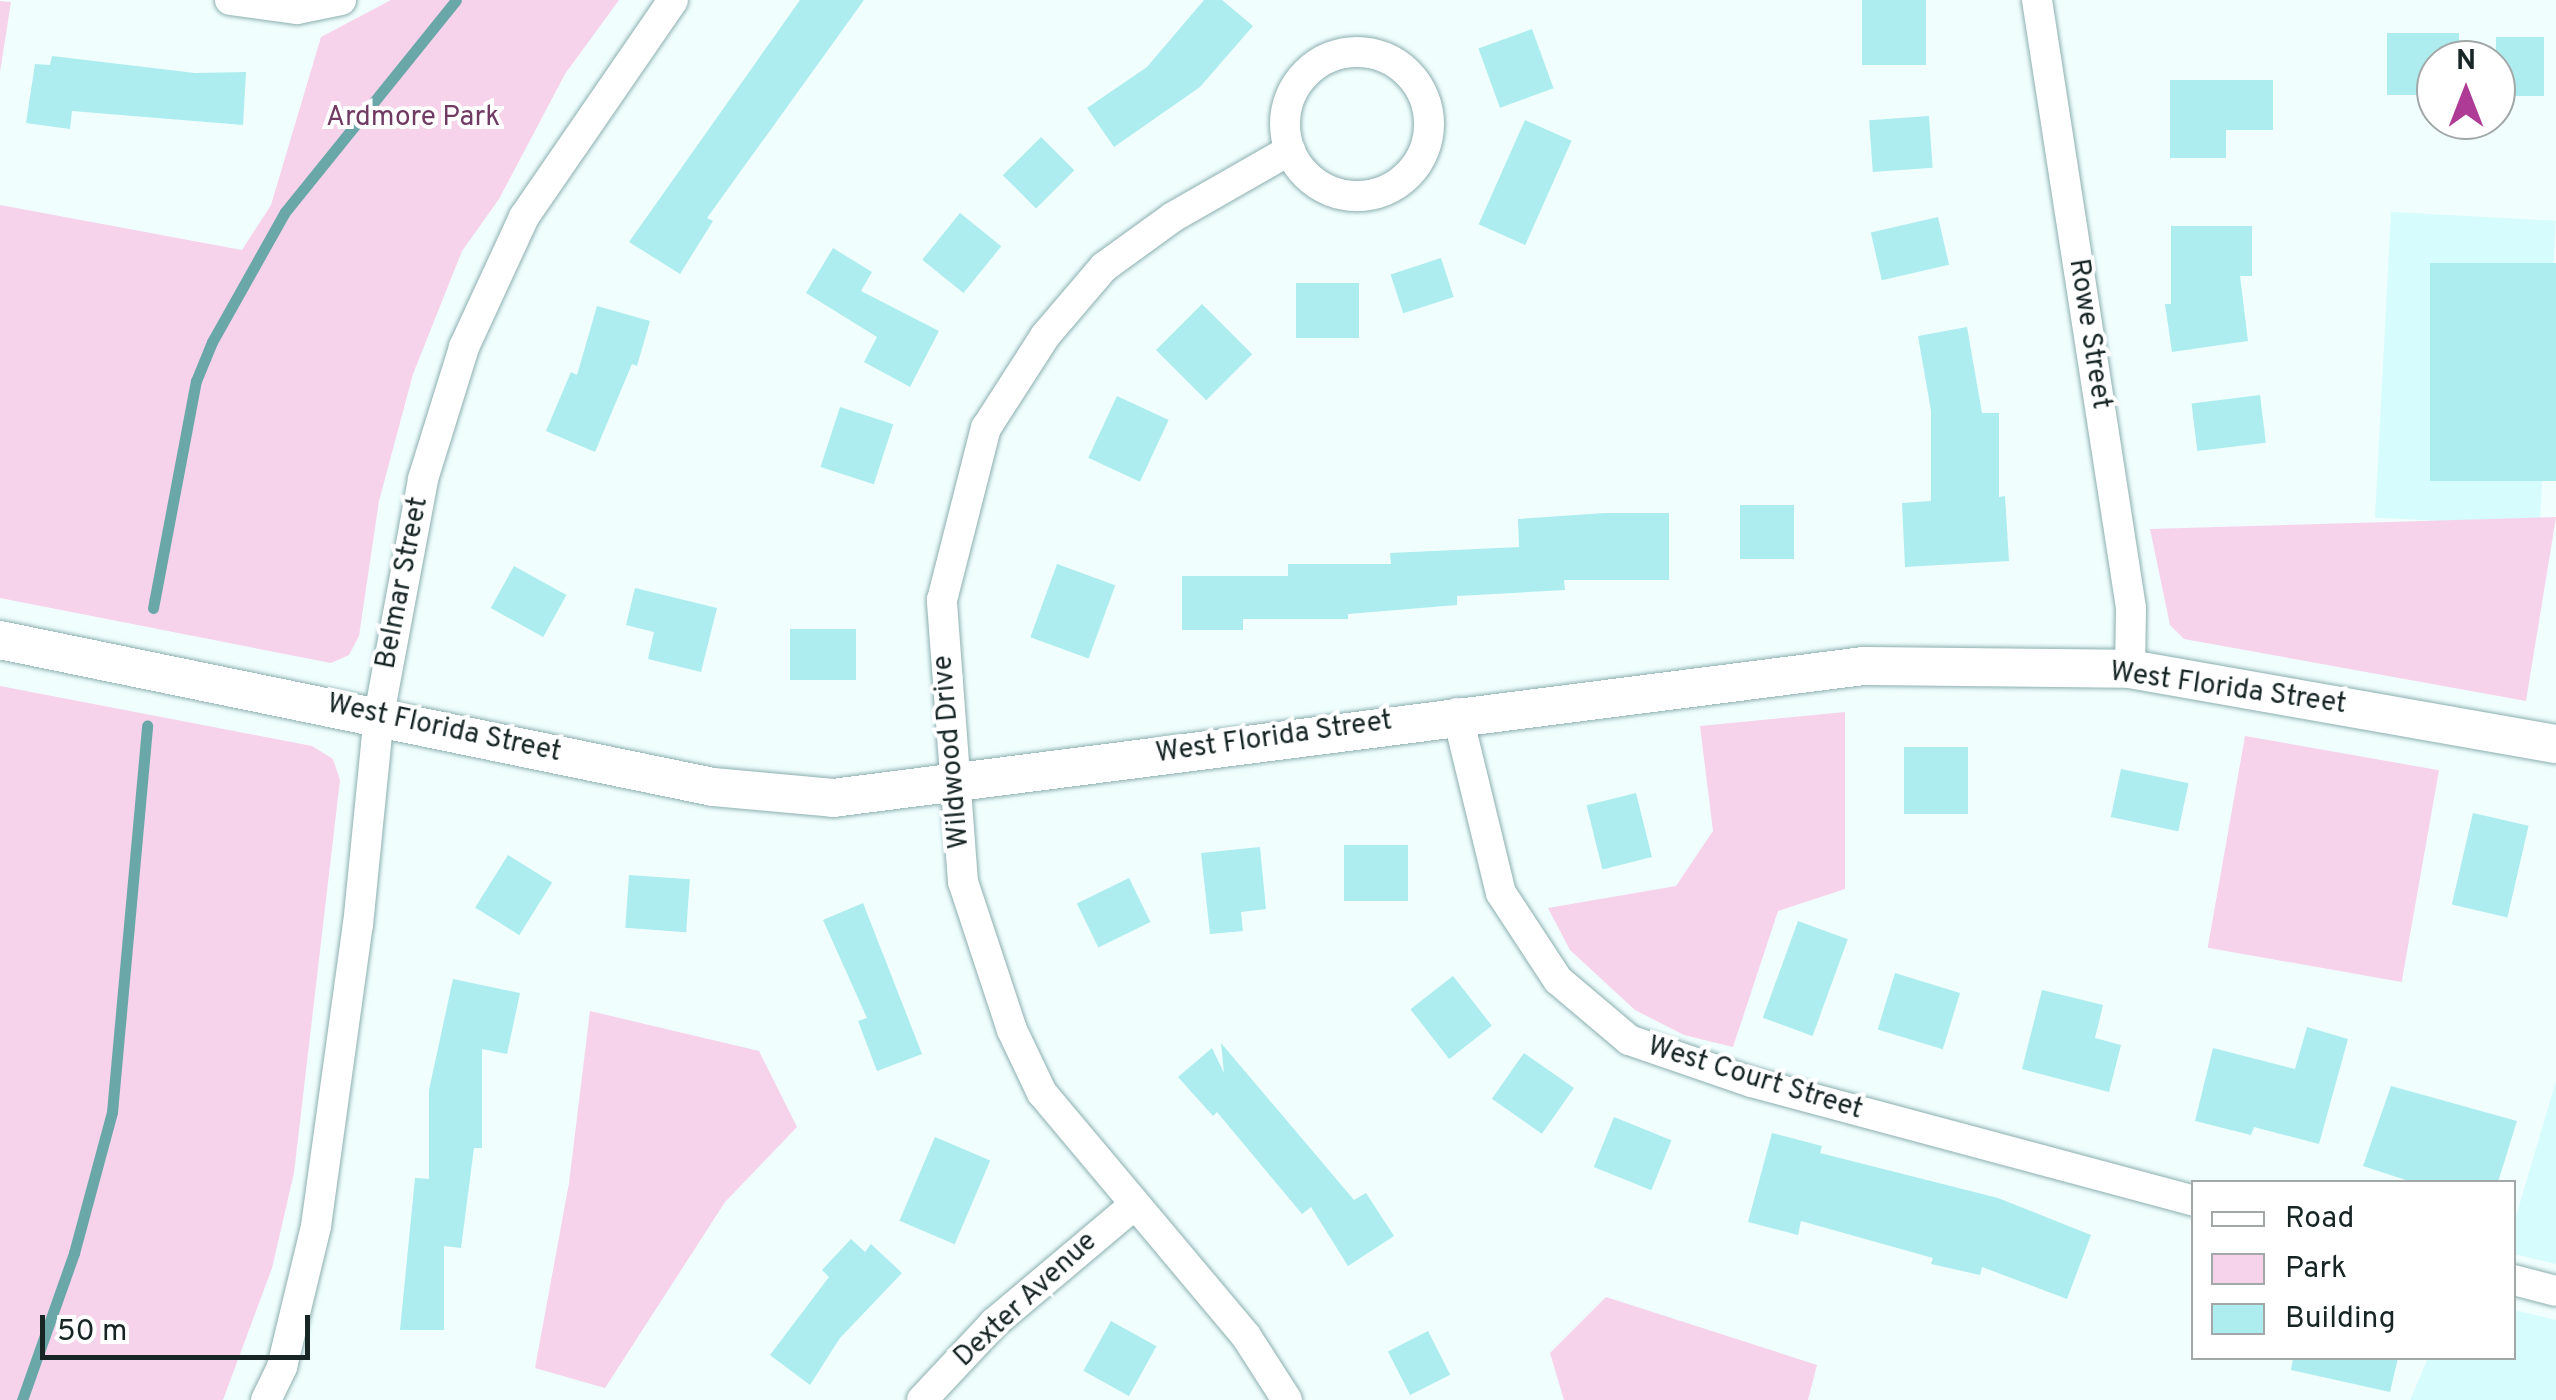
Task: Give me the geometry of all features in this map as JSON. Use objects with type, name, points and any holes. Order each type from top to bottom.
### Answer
[{"type":"street","points":[[230,0],[297,8],[341,0]]},
{"type":"street","name":"Belmar Street","points":[[266,1400],[282,1367],[316,1226],[358,925],[379,714],[423,480],[464,346],[524,216],[673,0]]},
{"type":"street","name":"Rowe Street","points":[[2037,0],[2131,608],[2130,670]]},
{"type":"street","points":[[1380,56],[1418,86],[1428,108],[1422,157],[1386,191],[1340,194],[1318,185],[1290,150],[1285,128],[1296,84],[1332,57],[1380,56]]},
{"type":"street","name":"Wildwood Drive","points":[[1286,1400],[1246,1336],[1042,1093],[1012,1030],[963,882],[942,600],[986,428],[1045,336],[1104,266],[1173,217],[1290,150]]},
{"type":"street","name":"West Florida Street","points":[[0,640],[379,714],[713,787],[833,798],[1457,713],[1862,666],[2130,670],[2556,744]]},
{"type":"street","name":"West Court Street","points":[[1457,713],[1501,893],[1558,980],[1629,1040],[1751,1082],[2191,1200]]},
{"type":"street","name":"Dexter Avenue","points":[[922,1400],[1007,1311],[1134,1205]]},
{"type":"street","points":[[2516,1280],[2556,1290]]},
{"type":"shaded area","points":[[2391,212],[2556,221],[2540,526],[2375,518]]},
{"type":"shaded area","points":[[2556,1081],[2556,1264],[2516,1254],[2516,1216]]},
{"type":"shaded area","points":[[2516,1310],[2556,1320],[2556,1400],[2410,1400],[2427,1360],[2516,1360]]},
{"type":"green space","name":"Ardmore Park","points":[[391,0],[619,0],[565,74],[499,199],[462,251],[413,374],[379,501],[359,636],[349,655],[331,663],[0,598],[0,205],[242,250],[271,205],[321,37]]},
{"type":"green space","points":[[0,1],[11,2],[0,72]]},
{"type":"green space","points":[[2556,517],[2526,701],[2184,639],[2170,625],[2150,529]]},
{"type":"green space","points":[[0,686],[312,746],[333,759],[340,780],[294,1173],[272,1268],[223,1400],[0,1400]]},
{"type":"green space","points":[[1845,712],[1845,889],[1778,911],[1733,1047],[1684,1035],[1635,1010],[1570,950],[1548,908],[1676,886],[1713,831],[1700,726]]},
{"type":"green space","points":[[2245,736],[2439,770],[2402,982],[2208,948]]},
{"type":"green space","points":[[590,1011],[759,1051],[797,1127],[725,1202],[605,1388],[535,1368],[569,1183]]},
{"type":"green space","points":[[1606,1297],[1817,1365],[1808,1400],[1564,1400],[1550,1353]]},
{"type":"building","points":[[800,0],[864,0],[707,218],[713,221],[680,274],[629,242]]},
{"type":"building","points":[[1204,0],[1222,0],[1253,26],[1200,87],[1114,147],[1087,108],[1147,67]]},
{"type":"building","points":[[1862,0],[1926,0],[1926,65],[1862,65]]},
{"type":"building","points":[[1532,29],[1554,88],[1500,108],[1478,48]]},
{"type":"building","points":[[2387,33],[2459,33],[2459,40],[2416,40],[2416,95],[2387,95]]},
{"type":"building","points":[[2496,37],[2544,37],[2544,96],[2516,96],[2516,40]]},
{"type":"building","points":[[52,56],[195,73],[246,72],[243,125],[72,111],[70,129],[26,123],[35,64],[50,65]]},
{"type":"building","points":[[2170,80],[2273,80],[2273,130],[2226,130],[2226,158],[2170,158]]},
{"type":"building","points":[[1929,116],[1933,168],[1873,172],[1869,120]]},
{"type":"building","points":[[1525,120],[1572,141],[1525,245],[1479,224]]},
{"type":"building","points":[[1041,137],[1074,170],[1036,208],[1003,175]]},
{"type":"building","points":[[960,213],[1001,246],[963,293],[922,260]]},
{"type":"building","points":[[1938,217],[1949,265],[1882,280],[1871,233]]},
{"type":"building","points":[[2171,226],[2252,226],[2252,276],[2240,276],[2248,341],[2172,352],[2165,304],[2171,304]]},
{"type":"building","points":[[833,248],[872,272],[861,291],[939,331],[910,387],[864,362],[877,337],[806,293]]},
{"type":"building","points":[[1441,258],[1454,297],[1403,313],[1391,274]]},
{"type":"building","points":[[2430,263],[2556,263],[2556,481],[2430,481]]},
{"type":"building","points":[[1296,283],[1359,283],[1359,338],[1296,338]]},
{"type":"building","points":[[1202,304],[1252,354],[1206,400],[1156,350]]},
{"type":"building","points":[[597,306],[650,321],[637,366],[632,364],[595,452],[546,431],[571,372],[577,375]]},
{"type":"building","points":[[1967,327],[1982,413],[1999,413],[1999,497],[2005,496],[2009,561],[1905,567],[1902,503],[1931,501],[1931,411],[1918,336]]},
{"type":"building","points":[[2260,395],[2266,443],[2197,451],[2192,403]]},
{"type":"building","points":[[1117,396],[1169,420],[1140,482],[1088,458]]},
{"type":"building","points":[[840,407],[893,424],[874,484],[821,467]]},
{"type":"building","points":[[1740,505],[1794,505],[1794,559],[1740,559]]},
{"type":"building","points":[[1669,513],[1669,580],[1564,580],[1565,590],[1457,596],[1457,605],[1348,614],[1348,619],[1243,619],[1243,630],[1182,630],[1182,576],[1288,576],[1288,564],[1391,564],[1390,553],[1519,547],[1518,519]]},
{"type":"building","points":[[1057,564],[1115,585],[1089,659],[1030,637]]},
{"type":"building","points":[[514,566],[566,595],[543,637],[491,608]]},
{"type":"building","points":[[635,588],[717,608],[701,672],[648,659],[654,632],[626,625]]},
{"type":"building","points":[[790,629],[856,629],[856,680],[790,680]]},
{"type":"building","points":[[1904,747],[1968,747],[1968,814],[1904,814]]},
{"type":"building","points":[[2121,769],[2188,783],[2178,831],[2111,817]]},
{"type":"building","points":[[1636,793],[1652,857],[1602,869],[1587,805]]},
{"type":"building","points":[[2473,813],[2529,826],[2507,917],[2452,905]]},
{"type":"building","points":[[1344,845],[1408,845],[1408,901],[1344,901]]},
{"type":"building","points":[[1260,847],[1266,909],[1241,912],[1243,931],[1210,934],[1201,853]]},
{"type":"building","points":[[508,855],[552,883],[519,935],[475,908]]},
{"type":"building","points":[[629,875],[690,879],[686,932],[625,928]]},
{"type":"building","points":[[1129,878],[1150,922],[1098,947],[1077,903]]},
{"type":"building","points":[[863,903],[922,1054],[877,1071],[858,1021],[867,1018],[823,920]]},
{"type":"building","points":[[1798,921],[1848,939],[1813,1036],[1763,1018]]},
{"type":"building","points":[[1895,973],[1960,993],[1943,1049],[1878,1029]]},
{"type":"building","points":[[1453,976],[1492,1026],[1449,1059],[1410,1009]]},
{"type":"building","points":[[453,979],[520,993],[507,1054],[482,1049],[482,1148],[474,1148],[461,1248],[444,1246],[444,1330],[400,1330],[415,1178],[429,1179],[429,1090]]},
{"type":"building","points":[[2042,990],[2103,1005],[2095,1038],[2121,1045],[2109,1092],[2022,1069]]},
{"type":"building","points":[[2307,1027],[2348,1039],[2319,1144],[2254,1127],[2251,1135],[2195,1121],[2213,1048],[2295,1069]]},
{"type":"building","points":[[1221,1043],[1354,1200],[1366,1193],[1394,1236],[1348,1266],[1311,1207],[1302,1214],[1217,1112],[1213,1116],[1178,1077],[1212,1048],[1224,1073]]},
{"type":"building","points":[[1524,1053],[1574,1088],[1542,1134],[1492,1099]]},
{"type":"building","points":[[2391,1086],[2517,1121],[2499,1180],[2406,1180],[2363,1166]]},
{"type":"building","points":[[1614,1117],[1671,1140],[1651,1190],[1594,1167]]},
{"type":"building","points":[[1772,1133],[1822,1146],[1820,1153],[1998,1198],[2091,1235],[2067,1299],[1982,1267],[1980,1275],[1931,1264],[1933,1258],[1801,1221],[1798,1235],[1748,1222]]},
{"type":"building","points":[[935,1137],[990,1160],[955,1244],[899,1221]]},
{"type":"building","points":[[851,1239],[865,1252],[871,1244],[902,1273],[840,1338],[810,1385],[770,1355],[829,1277],[822,1270]]},
{"type":"building","points":[[1111,1321],[1156,1346],[1129,1396],[1083,1371]]},
{"type":"building","points":[[1428,1331],[1450,1375],[1410,1395],[1388,1351]]},
{"type":"building","points":[[2293,1360],[2398,1360],[2390,1392],[2291,1370]]},
{"type":"waterway","points":[[153,608],[196,381],[212,342],[285,212],[456,0]]},
{"type":"waterway","points":[[22,1400],[74,1253],[112,1112],[147,726]]}]
